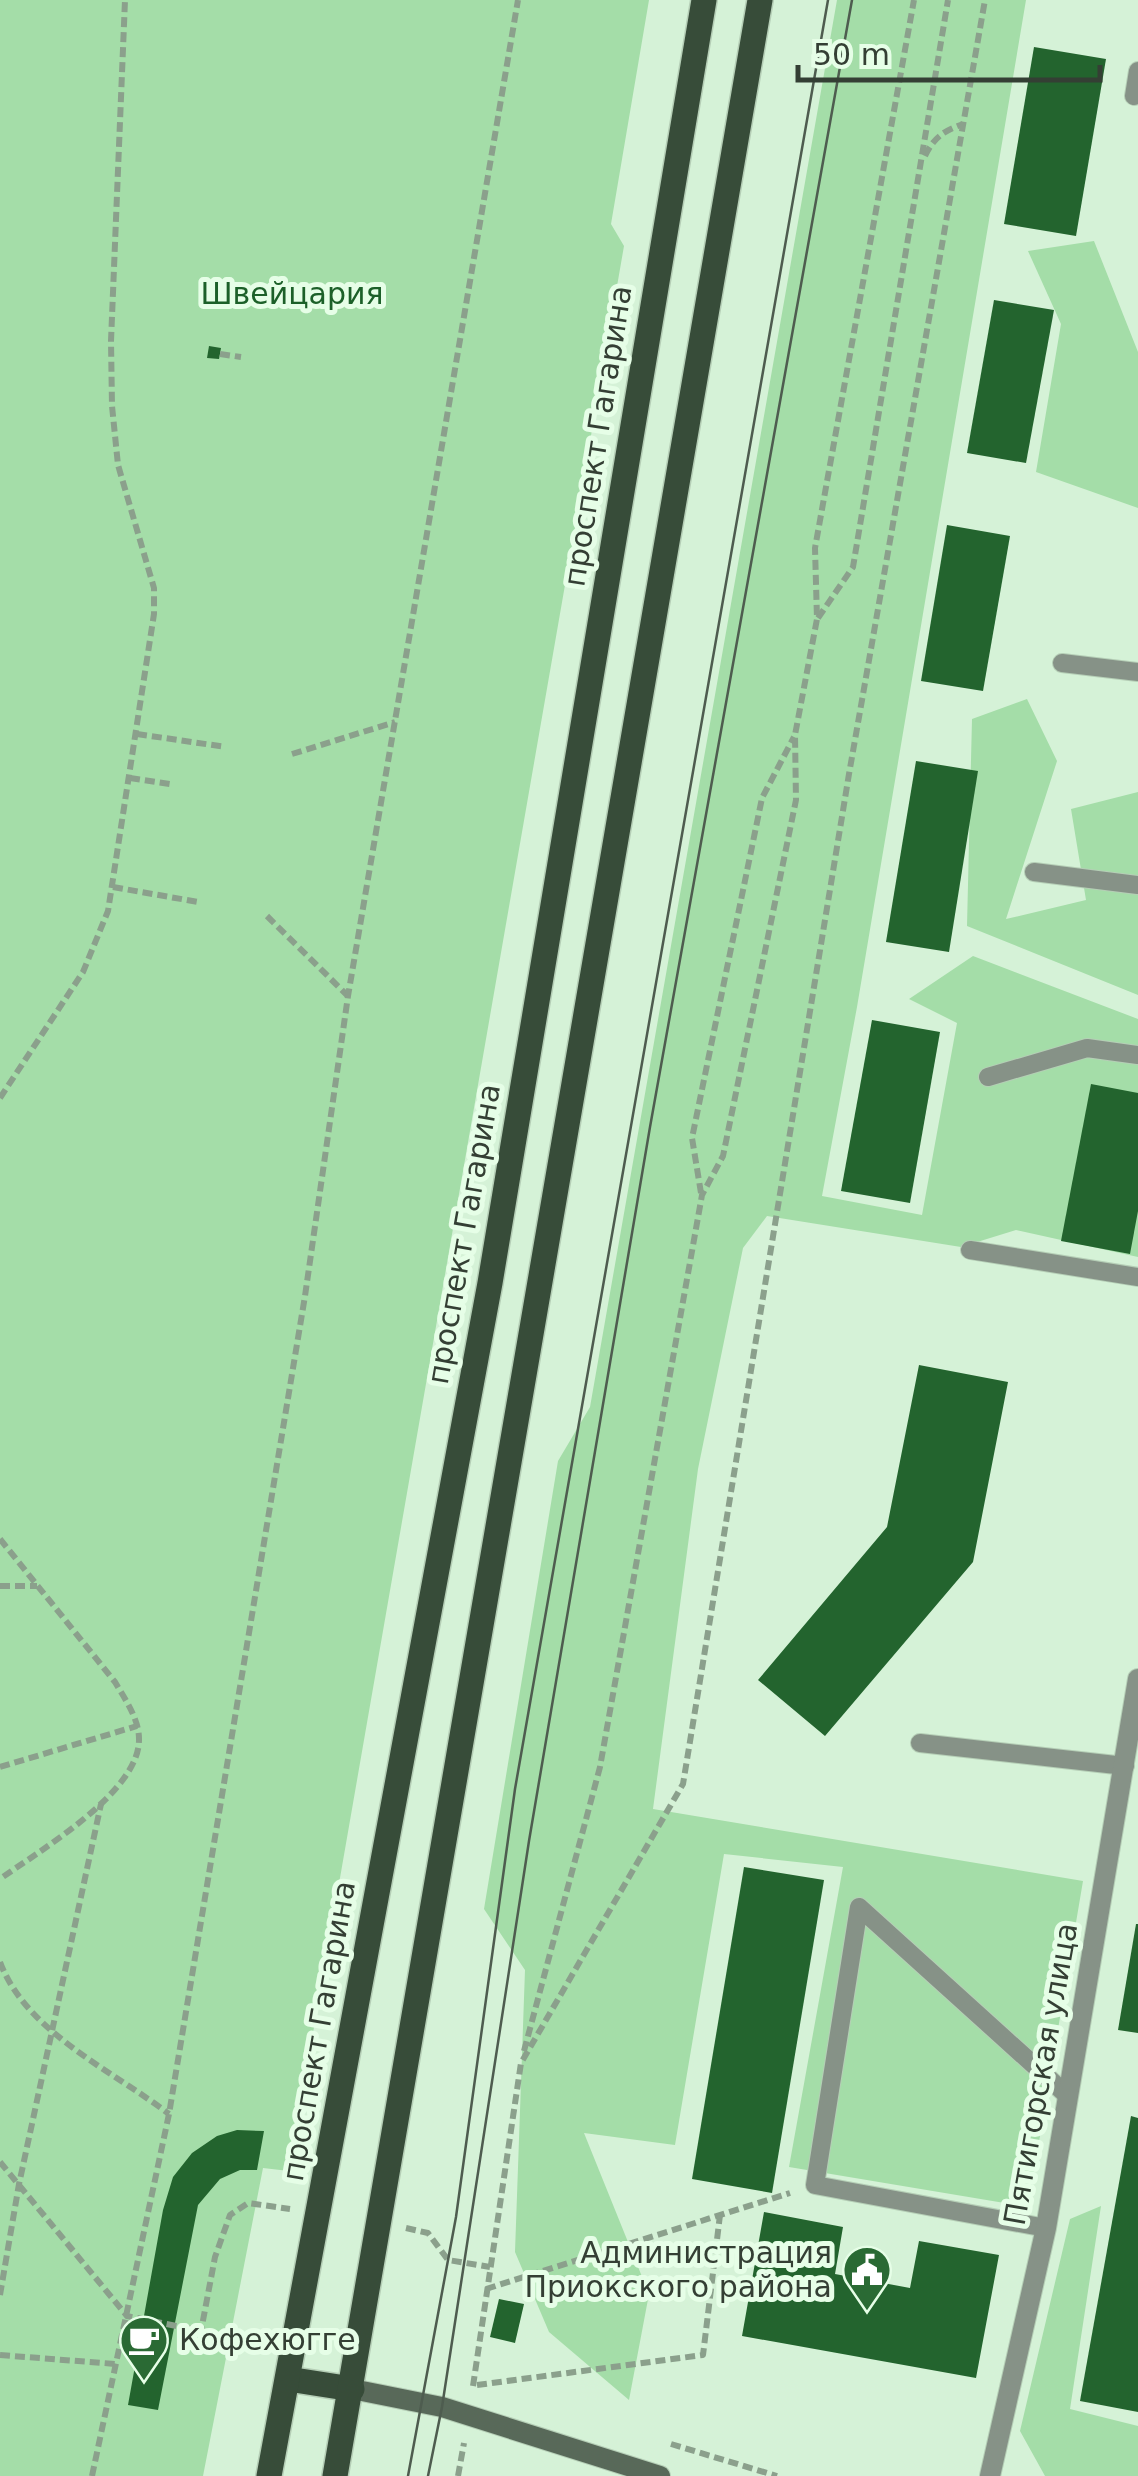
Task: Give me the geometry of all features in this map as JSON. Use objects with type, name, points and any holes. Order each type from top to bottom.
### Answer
[{"type":"main road","name":"проспект Гагарина","points":[[270,2476],[490,1283],[704,0]]},
{"type":"main road","points":[[335,2476],[760,0]]},
{"type":"main road","points":[[288,2379],[352,2389]]},
{"type":"street","name":"Пятигорская улица","points":[[990,2476],[1046,2228],[1138,1679]]},
{"type":"street","points":[[352,2389],[422,2401],[660,2476]]},
{"type":"lane","points":[[1134,96],[1138,71]]},
{"type":"lane","points":[[1062,663],[1138,672]]},
{"type":"lane","points":[[1034,872],[1138,885]]},
{"type":"lane","points":[[988,1077],[1087,1048],[1138,1054]]},
{"type":"lane","points":[[970,1250],[1138,1277]]},
{"type":"lane","points":[[920,1744],[1124,1766]]},
{"type":"lane","points":[[1046,2228],[815,2185],[860,1907],[1068,2096]]},
{"type":"path","points":[[0,1098],[83,972],[103,926],[154,614],[154,588],[118,465],[112,406],[110,340],[125,0]]},
{"type":"path","points":[[92,2476],[169,2114],[305,1296],[348,996],[518,0]]},
{"type":"path","points":[[468,2416],[521,2063],[600,1768],[702,1195],[723,1156],[796,800],[795,735],[817,620],[815,548],[914,0]]},
{"type":"path","points":[[817,620],[853,567],[948,0]]},
{"type":"path","points":[[521,2063],[683,1784],[848,774],[985,0]]},
{"type":"path","points":[[920,166],[933,140],[963,124]]},
{"type":"path","points":[[220,354],[241,357]]},
{"type":"path","points":[[292,754],[396,722]]},
{"type":"path","points":[[136,734],[226,747]]},
{"type":"path","points":[[702,1195],[692,1138],[762,798],[795,735]]},
{"type":"path","points":[[130,778],[170,784]]},
{"type":"path","points":[[112,887],[198,902]]},
{"type":"path","points":[[267,916],[348,996]]},
{"type":"path","points":[[0,1539],[115,1682],[137,1726],[138,1753],[129,1772],[101,1804],[0,1879]]},
{"type":"path","points":[[0,1586],[38,1586]]},
{"type":"path","points":[[0,1767],[137,1726]]},
{"type":"path","points":[[0,2295],[19,2184],[101,1804]]},
{"type":"path","points":[[0,1962],[6,1976],[54,2033],[169,2114]]},
{"type":"path","points":[[0,2162],[127,2316]]},
{"type":"path","points":[[486,2289],[815,2185]]},
{"type":"path","points":[[473,2386],[703,2355],[720,2215]]},
{"type":"path","points":[[0,2355],[116,2364]]},
{"type":"path","points":[[460,2476],[465,2439]]},
{"type":"green space","name":"Швейцария","points":[[0,0],[649,0],[611,224],[624,246],[289,2171],[263,2168],[203,2476],[0,2476]]},
{"type":"green space","points":[[837,0],[1026,0],[822,1196],[922,1215],[957,1023],[909,999],[973,956],[1138,1019],[1138,1257],[1016,1230],[961,1247],[767,1216],[743,1248],[698,1469],[653,1809],[1083,1881],[1028,2207],[789,2167],[843,1867],[724,1854],[675,2145],[584,2133],[649,2294],[629,2400],[549,2332],[515,2252],[525,1970],[484,1909],[558,1461],[590,1407]]},
{"type":"green space","points":[[1094,241],[1138,352],[1138,508],[1036,472],[1061,324],[1028,251]]},
{"type":"green space","points":[[1027,699],[1057,761],[1006,919],[1086,900],[1071,809],[1138,792],[1138,995],[967,926],[972,719]]},
{"type":"green space","points":[[1101,2206],[1070,2409],[1138,2426],[1138,2476],[1045,2476],[1020,2431],[1070,2219]]},
{"type":"building","points":[[1034,47],[1106,59],[1076,236],[1004,224]]},
{"type":"building","points":[[994,300],[1054,310],[1026,463],[967,453]]},
{"type":"building","points":[[209,346],[221,348],[219,359],[207,358]]},
{"type":"building","points":[[947,525],[1010,536],[983,691],[921,681]]},
{"type":"building","points":[[916,761],[978,771],[949,952],[886,942]]},
{"type":"building","points":[[872,1020],[940,1032],[910,1203],[841,1191]]},
{"type":"building","points":[[1091,1084],[1138,1093],[1138,1211],[1130,1254],[1061,1241]]},
{"type":"building","points":[[919,1365],[1008,1382],[973,1562],[825,1736],[758,1680],[887,1527]]},
{"type":"building","points":[[744,1867],[824,1880],[772,2193],[692,2179]]},
{"type":"building","points":[[1138,1924],[1138,2033],[1118,2030]]},
{"type":"building","points":[[1131,2116],[1138,2118],[1138,2412],[1080,2401]]},
{"type":"building","points":[[237,2130],[264,2131],[257,2170],[240,2170],[220,2179],[198,2205],[158,2410],[128,2405],[163,2210],[173,2177],[192,2153],[217,2136]]},
{"type":"building","name":"Администрация Приокского района","points":[[764,2212],[843,2227],[835,2274],[910,2288],[919,2241],[999,2255],[976,2378],[742,2336]]},
{"type":"building","points":[[499,2299],[524,2304],[515,2343],[490,2337]]},
{"type":"tram line","points":[[408,2476],[456,2217],[515,1789],[828,0]]},
{"type":"tram line","points":[[428,2476],[529,1841],[650,1127],[852,0]]},
{"type":"place","name":"Администрация Приокского района","points":[[867,2312]]},
{"type":"place","name":"Кофехюгге","points":[[144,2382]]}]
